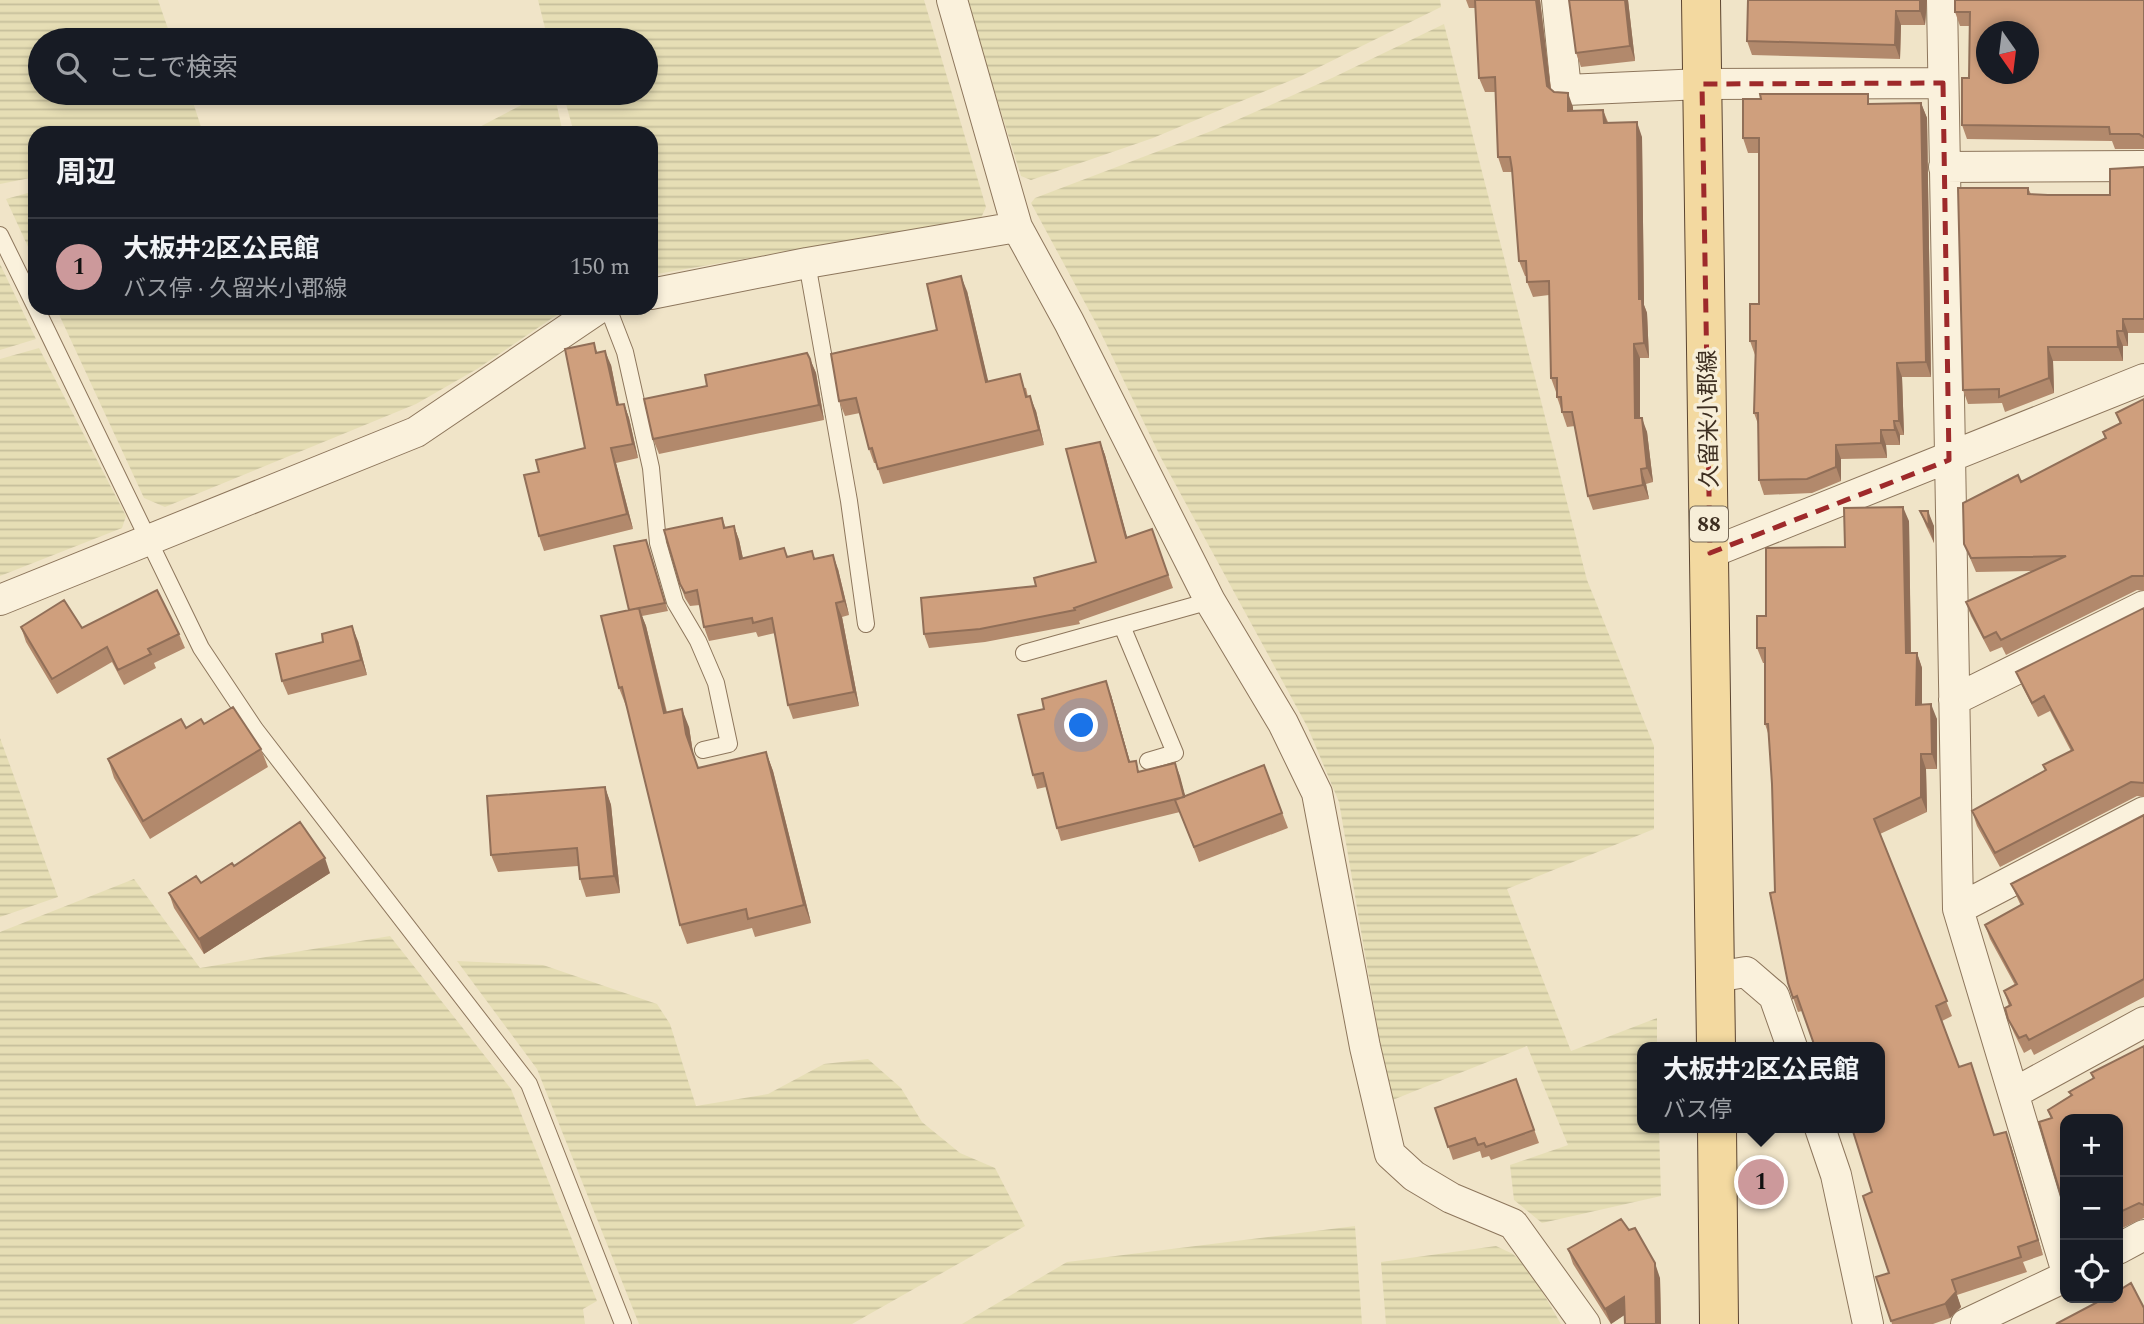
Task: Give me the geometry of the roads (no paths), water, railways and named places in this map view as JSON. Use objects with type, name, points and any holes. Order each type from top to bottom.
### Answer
[{"type":"main road","name":"久留米小郡線","points":[[1701,0],[1716,1042]]},
{"type":"main road","points":[[1717,1133],[1720,1324]]},
{"type":"street","points":[[952,0],[1017,227],[1075,334],[1210,600],[1283,723],[1317,793],[1367,1060],[1390,1154],[1415,1176],[1451,1198],[1513,1224],[1585,1324]]},
{"type":"street","points":[[1557,0],[1566,90],[1702,84],[1943,83]]},
{"type":"street","points":[[1942,0],[1958,909],[2060,1249]]},
{"type":"street","points":[[1944,167],[2144,166]]},
{"type":"street","points":[[658,293],[807,263],[1017,227]]},
{"type":"street","points":[[0,600],[416,432],[589,315]]},
{"type":"street","points":[[1710,553],[1950,460],[2144,379]]},
{"type":"street","points":[[1954,700],[2144,606]]},
{"type":"street","points":[[1958,909],[2144,812]]},
{"type":"street","points":[[1715,977],[1746,972],[1774,996],[1790,1042]]},
{"type":"street","points":[[2014,1093],[2144,1021]]},
{"type":"street","points":[[1822,1133],[1836,1175],[1868,1324]]},
{"type":"street","points":[[2123,1246],[2144,1236]]},
{"type":"street","points":[[1966,1324],[2060,1279]]},
{"type":"lane","points":[[0,235],[28,291]]},
{"type":"lane","points":[[807,263],[849,501],[866,624]]},
{"type":"lane","points":[[40,315],[201,648],[255,729],[528,1084],[623,1324]]},
{"type":"lane","points":[[611,315],[625,352],[651,468],[658,543],[674,603],[698,641],[716,683],[729,744],[703,750]]},
{"type":"lane","points":[[1024,653],[1210,600]]},
{"type":"lane","points":[[1122,626],[1175,753],[1147,761]]},
{"type":"place","name":"大板井2区公民館","points":[[1761,1182]]}]
